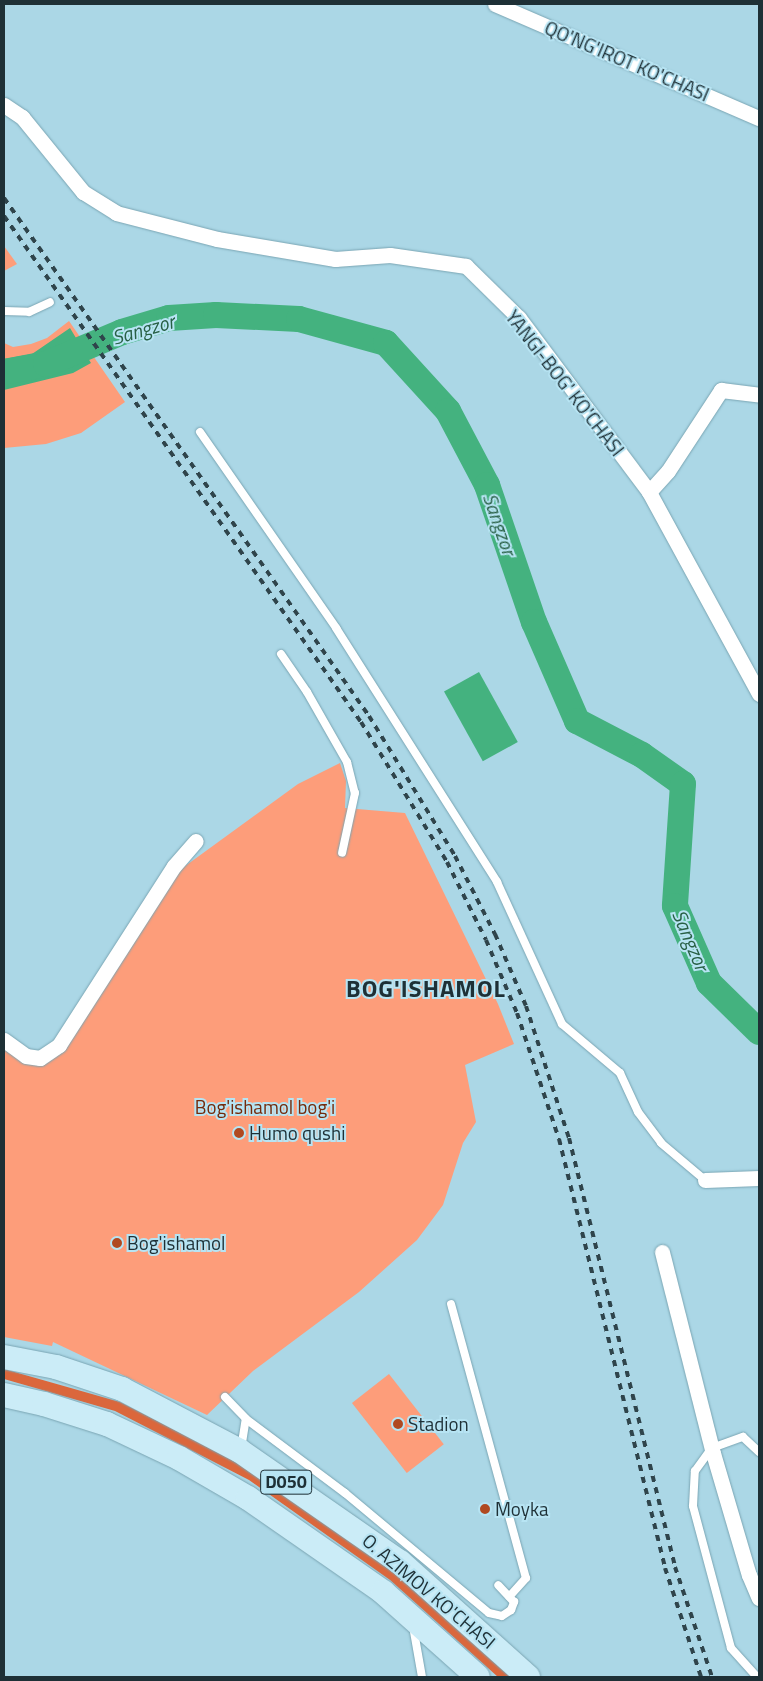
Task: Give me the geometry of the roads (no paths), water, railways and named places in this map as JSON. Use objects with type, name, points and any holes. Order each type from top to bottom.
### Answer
[{"type":"main road","name":"O. AZIMOV KO'CHASI","points":[[4,1357],[56,1367],[122,1389],[240,1451],[479,1618],[528,1677]]},
{"type":"main road","name":"O. AZIMOV KO'CHASI","points":[[4,1395],[44,1404],[107,1424],[179,1458],[316,1543],[411,1617],[478,1677]]},
{"type":"street","name":"QO'NG'IROT KO'CHASI","points":[[495,4],[759,118]]},
{"type":"street","name":"YANGI-BOG' KO'CHASI","points":[[4,105],[22,117],[83,192],[116,213],[217,239],[335,259],[390,255],[466,266],[519,318],[649,492],[759,694]]},
{"type":"street","points":[[649,492],[668,471],[721,390],[759,395]]},
{"type":"street","points":[[4,1040],[26,1056],[40,1058],[59,1045],[174,866],[196,842]]},
{"type":"street","points":[[705,1180],[759,1178]]},
{"type":"street","points":[[662,1252],[712,1448],[749,1575],[759,1598]]},
{"type":"lane","points":[[4,311],[29,312],[50,302]]},
{"type":"lane","points":[[200,432],[342,637],[497,882],[562,1024],[620,1073],[638,1112],[661,1144],[705,1180]]},
{"type":"lane","points":[[280,654],[307,692],[347,762],[355,793],[342,852]]},
{"type":"lane","points":[[451,1304],[526,1578],[509,1597]]},
{"type":"lane","points":[[225,1397],[246,1419],[345,1493],[479,1618],[502,1616],[511,1610],[514,1602],[498,1585]]},
{"type":"lane","points":[[240,1451],[246,1419]]},
{"type":"lane","points":[[757,1677],[730,1648],[693,1506],[695,1471],[712,1448],[743,1437],[759,1452]]},
{"type":"lane","points":[[411,1617],[422,1677]]},
{"type":"waterway","name":"Sangzor","points":[[4,372],[46,364],[122,332],[169,318],[216,315],[299,319],[386,343],[448,411],[487,485],[534,622],[577,721],[642,755],[683,784],[675,906],[709,983],[759,1032]]},
{"type":"railway","points":[[4,198],[369,716],[455,856],[495,934],[526,1006],[569,1138],[675,1567],[712,1677]]},
{"type":"railway","points":[[4,216],[361,722],[447,862],[486,940],[517,1013],[559,1139],[665,1568],[701,1677]]},
{"type":"place","name":"Humo qushi","points":[[239,1133]]},
{"type":"place","name":"Bog'ishamol","points":[[117,1243]]},
{"type":"place","name":"Stadion","points":[[398,1424]]},
{"type":"place","name":"Moyka","points":[[485,1509]]},
{"type":"district","name":"BOG'ISHAMOL","points":[[426,989]]},
{"type":"park label","name":"Bog'ishamol bog'i","points":[[265,1107]]}]
